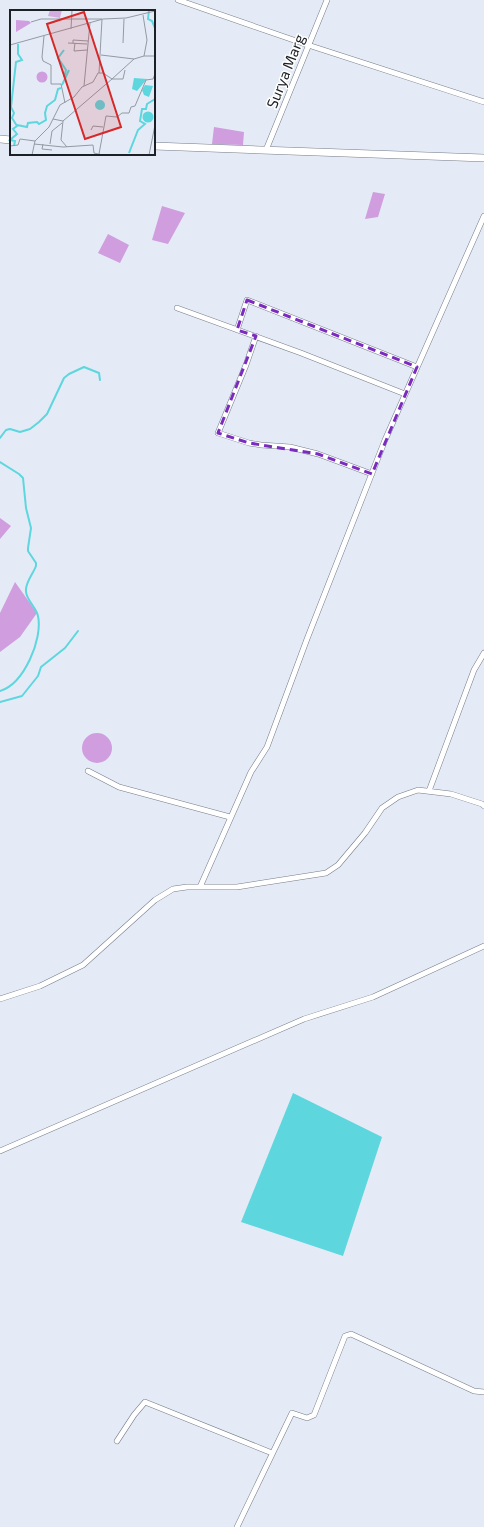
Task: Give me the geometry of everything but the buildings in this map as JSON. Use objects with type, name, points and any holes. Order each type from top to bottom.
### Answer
[{"type":"street","points":[[178,0],[308,45],[484,102]]},
{"type":"street","name":"Surya Marg","points":[[266,150],[327,0]]},
{"type":"street","points":[[0,139],[10,140]]},
{"type":"street","points":[[155,146],[484,158]]},
{"type":"street","points":[[200,887],[251,772],[267,747],[372,474],[405,394],[484,216]]},
{"type":"street","points":[[237,330],[247,300],[417,367]]},
{"type":"street","points":[[178,308],[256,336],[405,394]]},
{"type":"street","points":[[256,336],[246,365],[218,433],[249,443],[290,447],[318,454],[372,474]]},
{"type":"street","points":[[429,791],[474,670],[484,653]]},
{"type":"street","points":[[88,771],[119,787],[230,817]]},
{"type":"street","points":[[0,999],[40,986],[83,965],[150,905],[173,889],[238,887],[326,873],[338,865],[365,833],[382,808],[398,797],[418,790],[429,791],[451,794],[484,806]]},
{"type":"street","points":[[0,1151],[304,1018],[373,997],[484,946]]},
{"type":"street","points":[[237,1527],[292,1413],[307,1418],[314,1414],[345,1336],[351,1334],[474,1391],[484,1392]]},
{"type":"street","points":[[117,1441],[134,1415],[146,1402],[272,1453]]},
{"type":"highlighted area","points":[[247,300],[417,367],[372,474],[318,454],[249,443],[218,433],[256,336],[237,330]]},
{"type":"shaded area","points":[[214,127],[244,132],[243,145],[212,144]]},
{"type":"shaded area","points":[[373,192],[385,194],[378,217],[365,219]]},
{"type":"shaded area","points":[[162,206],[185,213],[168,244],[152,240]]},
{"type":"shaded area","points":[[108,234],[129,245],[120,263],[98,253]]},
{"type":"shaded area","points":[[0,518],[11,526],[0,539]]},
{"type":"shaded area","points":[[15,582],[37,613],[20,637],[0,652],[0,613]]},
{"type":"shaded area","points":[[97,733],[108,737],[112,748],[108,759],[97,763],[86,759],[82,748],[86,737]]},
{"type":"water","points":[[293,1093],[382,1137],[343,1256],[241,1222]]},
{"type":"waterway","points":[[0,438],[6,430],[10,429],[20,432],[30,429],[39,422],[47,414],[64,378],[69,374],[84,367],[99,373],[100,380]]},
{"type":"waterway","points":[[0,462],[23,478],[26,508],[31,528],[28,551],[36,563],[26,588],[26,594],[37,613],[39,626],[35,648],[30,660],[17,680],[9,687],[0,691]]},
{"type":"waterway","points":[[0,702],[22,696],[38,676],[41,667],[65,648],[78,631]]}]
